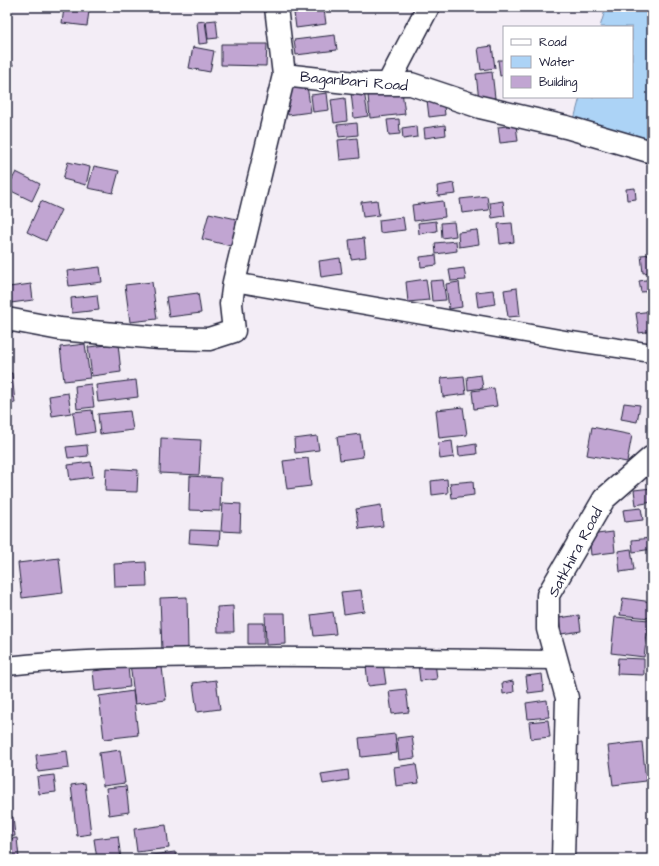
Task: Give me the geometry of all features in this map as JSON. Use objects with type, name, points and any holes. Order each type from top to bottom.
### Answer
[{"type":"street","name":"Baganbari Road","points":[[276,7],[284,75],[364,84],[411,84],[480,107],[566,127],[652,152]]},
{"type":"street","points":[[388,84],[428,7]]},
{"type":"street","points":[[7,319],[60,329],[159,338],[208,339],[234,331],[231,304],[234,282],[284,75]]},
{"type":"street","points":[[234,282],[571,341],[652,353]]},
{"type":"street","name":"Satkhira Road","points":[[563,859],[567,698],[548,629],[548,595],[604,499],[652,458]]},
{"type":"street","points":[[7,666],[51,662],[204,657],[327,656],[557,660]]},
{"type":"water","points":[[606,7],[652,7],[652,150],[572,127],[580,98],[633,98],[633,26],[600,26]]},
{"type":"building","points":[[292,7],[306,7],[306,9],[293,11]]},
{"type":"building","points":[[64,8],[89,11],[87,26],[62,23]]},
{"type":"building","points":[[324,9],[326,24],[296,28],[294,13]]},
{"type":"building","points":[[216,20],[218,38],[208,39],[206,21]]},
{"type":"building","points":[[205,21],[208,43],[199,44],[197,22]]},
{"type":"building","points":[[335,35],[337,50],[296,55],[294,40]]},
{"type":"building","points":[[221,44],[267,44],[266,66],[221,65]]},
{"type":"building","points":[[492,46],[495,68],[481,70],[478,48]]},
{"type":"building","points":[[193,47],[214,51],[210,72],[189,68]]},
{"type":"building","points":[[498,60],[503,60],[503,75],[500,76]]},
{"type":"building","points":[[7,62],[13,64],[8,83],[7,83]]},
{"type":"building","points":[[492,72],[495,98],[479,100],[476,74]]},
{"type":"building","points":[[307,86],[311,112],[288,115],[285,89]]},
{"type":"building","points":[[364,91],[368,116],[354,118],[351,93]]},
{"type":"building","points":[[402,91],[405,114],[370,118],[368,95]]},
{"type":"building","points":[[327,93],[329,110],[313,112],[311,95]]},
{"type":"building","points":[[345,98],[347,121],[334,123],[331,100]]},
{"type":"building","points":[[443,98],[445,115],[429,117],[427,100]]},
{"type":"building","points":[[399,119],[400,134],[389,135],[387,120]]},
{"type":"building","points":[[357,123],[358,135],[339,137],[337,125]]},
{"type":"building","points":[[445,125],[446,135],[425,138],[424,128]]},
{"type":"building","points":[[516,125],[518,141],[500,143],[498,127]]},
{"type":"building","points":[[416,126],[417,137],[403,139],[402,128]]},
{"type":"building","points":[[357,138],[359,158],[340,160],[338,140]]},
{"type":"building","points":[[68,162],[90,167],[86,185],[63,179]]},
{"type":"building","points":[[94,166],[119,171],[113,193],[88,188]]},
{"type":"building","points":[[16,172],[40,184],[32,201],[7,189]]},
{"type":"building","points":[[454,183],[456,194],[438,196],[437,186]]},
{"type":"building","points":[[635,188],[636,199],[627,200],[626,189]]},
{"type":"building","points":[[487,196],[489,210],[462,213],[460,199]]},
{"type":"building","points":[[377,200],[379,215],[363,217],[361,202]]},
{"type":"building","points":[[41,201],[61,210],[46,241],[27,232]]},
{"type":"building","points":[[443,201],[445,217],[414,221],[412,205]]},
{"type":"building","points":[[503,201],[505,216],[492,218],[490,203]]},
{"type":"building","points":[[209,213],[241,220],[235,247],[202,239]]},
{"type":"building","points":[[403,217],[405,230],[380,233],[379,220]]},
{"type":"building","points":[[436,221],[437,231],[419,234],[418,223]]},
{"type":"building","points":[[454,222],[456,236],[442,238],[441,223]]},
{"type":"building","points":[[512,223],[514,242],[500,244],[498,224]]},
{"type":"building","points":[[477,230],[479,244],[459,247],[458,232]]},
{"type":"building","points":[[364,238],[366,257],[351,259],[349,240]]},
{"type":"building","points":[[456,241],[457,251],[436,254],[435,243]]},
{"type":"building","points":[[652,254],[652,272],[643,273],[641,255]]},
{"type":"building","points":[[436,255],[437,265],[421,267],[420,257]]},
{"type":"building","points":[[340,258],[342,274],[321,277],[319,261]]},
{"type":"building","points":[[100,267],[102,282],[69,286],[67,271]]},
{"type":"building","points":[[464,268],[466,280],[451,281],[449,270]]},
{"type":"building","points":[[426,279],[429,300],[408,302],[406,282]]},
{"type":"building","points":[[652,279],[652,291],[641,292],[639,281]]},
{"type":"building","points":[[443,280],[446,300],[432,301],[430,281]]},
{"type":"building","points":[[152,282],[157,319],[130,322],[125,285]]},
{"type":"building","points":[[459,282],[462,307],[449,309],[446,284]]},
{"type":"building","points":[[31,284],[33,300],[11,303],[9,287]]},
{"type":"building","points":[[517,288],[520,316],[508,317],[504,290]]},
{"type":"building","points":[[493,290],[495,304],[478,307],[476,292]]},
{"type":"building","points":[[198,293],[201,313],[169,317],[166,297]]},
{"type":"building","points":[[97,295],[99,310],[72,313],[71,298]]},
{"type":"building","points":[[652,311],[652,331],[639,333],[636,313]]},
{"type":"building","points":[[85,344],[90,378],[64,381],[60,347]]},
{"type":"building","points":[[118,344],[121,372],[92,376],[88,347]]},
{"type":"building","points":[[12,373],[15,403],[7,404],[7,374]]},
{"type":"building","points":[[481,375],[483,388],[468,390],[467,377]]},
{"type":"building","points":[[464,376],[466,394],[443,397],[441,378]]},
{"type":"building","points":[[136,380],[138,397],[98,402],[96,385]]},
{"type":"building","points":[[91,384],[94,407],[77,409],[75,386]]},
{"type":"building","points":[[494,388],[497,406],[474,409],[472,391]]},
{"type":"building","points":[[68,393],[71,413],[52,416],[49,396]]},
{"type":"building","points":[[624,403],[640,405],[637,422],[621,419]]},
{"type":"building","points":[[463,407],[467,435],[439,438],[436,410]]},
{"type":"building","points":[[92,410],[95,432],[76,435],[73,412]]},
{"type":"building","points":[[130,411],[133,430],[100,434],[98,414]]},
{"type":"building","points":[[592,427],[632,435],[627,462],[587,455]]},
{"type":"building","points":[[360,434],[363,457],[340,460],[337,437]]},
{"type":"building","points":[[317,436],[319,450],[295,453],[294,439]]},
{"type":"building","points":[[161,438],[201,440],[199,475],[160,473]]},
{"type":"building","points":[[452,441],[454,457],[440,459],[438,443]]},
{"type":"building","points":[[476,444],[477,454],[459,456],[458,447]]},
{"type":"building","points":[[87,445],[88,456],[68,458],[66,447]]},
{"type":"building","points":[[308,458],[311,486],[287,489],[283,461]]},
{"type":"building","points":[[91,462],[93,477],[70,480],[68,465]]},
{"type":"building","points":[[106,468],[138,470],[137,492],[105,491]]},
{"type":"building","points":[[190,476],[221,478],[220,511],[189,510]]},
{"type":"building","points":[[447,479],[448,493],[432,495],[431,481]]},
{"type":"building","points":[[473,481],[474,495],[452,498],[450,483]]},
{"type":"building","points":[[652,488],[652,502],[636,505],[634,490]]},
{"type":"building","points":[[223,503],[241,504],[240,532],[221,531]]},
{"type":"building","points":[[381,505],[383,526],[359,529],[356,509]]},
{"type":"building","points":[[641,508],[643,520],[625,522],[623,510]]},
{"type":"building","points":[[190,530],[220,531],[219,545],[189,543]]},
{"type":"building","points":[[613,532],[615,552],[591,555],[589,535]]},
{"type":"building","points":[[651,538],[652,549],[633,552],[632,540]]},
{"type":"building","points":[[631,549],[634,570],[620,572],[618,551]]},
{"type":"building","points":[[59,558],[63,593],[22,598],[18,563]]},
{"type":"building","points":[[146,562],[147,586],[115,587],[114,564]]},
{"type":"building","points":[[361,590],[364,611],[344,614],[341,592]]},
{"type":"building","points":[[187,597],[188,649],[162,650],[160,598]]},
{"type":"building","points":[[623,598],[652,602],[650,618],[620,615]]},
{"type":"building","points":[[233,606],[234,632],[218,632],[217,607]]},
{"type":"building","points":[[333,612],[336,634],[314,636],[311,615]]},
{"type":"building","points":[[265,613],[285,613],[286,644],[266,645]]},
{"type":"building","points":[[579,615],[581,631],[561,634],[559,618]]},
{"type":"building","points":[[615,617],[649,620],[644,657],[611,653]]},
{"type":"building","points":[[248,623],[264,623],[264,644],[248,644]]},
{"type":"building","points":[[618,658],[644,659],[644,675],[617,674]]},
{"type":"building","points":[[161,659],[166,700],[135,704],[130,663]]},
{"type":"building","points":[[435,662],[437,679],[420,681],[418,664]]},
{"type":"building","points":[[383,663],[386,684],[368,686],[366,665]]},
{"type":"building","points":[[128,667],[130,687],[95,691],[93,671]]},
{"type":"building","points":[[542,674],[544,691],[528,693],[526,676]]},
{"type":"building","points":[[216,680],[220,709],[197,712],[193,683]]},
{"type":"building","points":[[513,681],[514,692],[503,694],[502,683]]},
{"type":"building","points":[[406,689],[409,712],[392,714],[389,691]]},
{"type":"building","points":[[133,691],[138,735],[104,739],[99,696]]},
{"type":"building","points":[[547,700],[549,717],[528,719],[526,703]]},
{"type":"building","points":[[548,720],[550,737],[531,739],[529,722]]},
{"type":"building","points":[[395,734],[397,753],[361,757],[359,738]]},
{"type":"building","points":[[412,736],[415,758],[399,760],[397,738]]},
{"type":"building","points":[[642,742],[646,781],[613,785],[608,746]]},
{"type":"building","points":[[120,750],[125,783],[103,786],[99,753]]},
{"type":"building","points":[[67,751],[69,768],[38,772],[36,755]]},
{"type":"building","points":[[416,764],[419,783],[396,786],[394,767]]},
{"type":"building","points":[[348,770],[349,780],[323,784],[321,774]]},
{"type":"building","points":[[54,775],[56,792],[39,794],[37,777]]},
{"type":"building","points":[[85,783],[91,834],[77,836],[71,785]]},
{"type":"building","points":[[126,786],[129,812],[109,815],[106,788]]},
{"type":"building","points":[[7,817],[13,817],[15,836],[7,837]]},
{"type":"building","points":[[166,825],[169,848],[137,852],[134,829]]},
{"type":"building","points":[[118,836],[121,859],[97,859],[94,839]]},
{"type":"building","points":[[17,838],[19,858],[7,859],[7,839]]},
{"type":"building","points":[[175,852],[176,859],[136,859],[136,857]]}]
